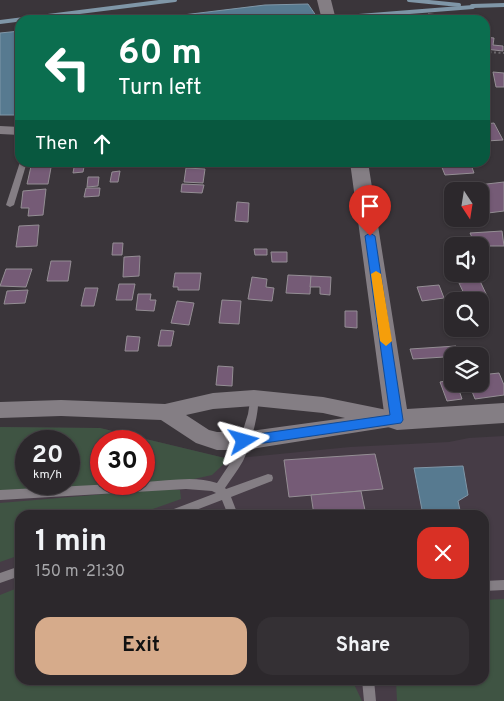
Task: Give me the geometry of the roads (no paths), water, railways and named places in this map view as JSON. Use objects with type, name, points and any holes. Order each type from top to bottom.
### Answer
[{"type":"street","points":[[324,0],[328,15]]},
{"type":"street","points":[[0,130],[15,131]]},
{"type":"street","points":[[360,167],[397,420]]},
{"type":"street","points":[[0,410],[61,408],[166,412],[213,401],[254,398],[323,405],[397,420]]},
{"type":"street","points":[[166,412],[203,437],[217,441],[244,441],[397,420],[504,414]]},
{"type":"lane","points":[[10,204],[22,167]]},
{"type":"lane","points":[[231,510],[223,491],[239,458],[253,414],[254,398]]},
{"type":"lane","points":[[181,510],[223,491],[268,478]]},
{"type":"lane","points":[[0,495],[186,484],[223,491]]},
{"type":"lane","points":[[0,578],[15,573]]},
{"type":"lane","points":[[489,586],[504,585]]},
{"type":"lane","points":[[368,685],[370,701]]},
{"type":"water","points":[[308,4],[316,15],[183,15],[265,5]]},
{"type":"water","points":[[15,32],[15,115],[0,115],[0,33]]},
{"type":"water","points":[[463,466],[468,495],[458,501],[460,510],[422,510],[414,468]]},
{"type":"waterway","points":[[56,15],[175,0]]},
{"type":"waterway","points":[[409,0],[459,5]]},
{"type":"waterway","points":[[472,6],[504,5]]},
{"type":"waterway","points":[[371,15],[473,7]]},
{"type":"waterway","points":[[0,22],[15,20]]}]
